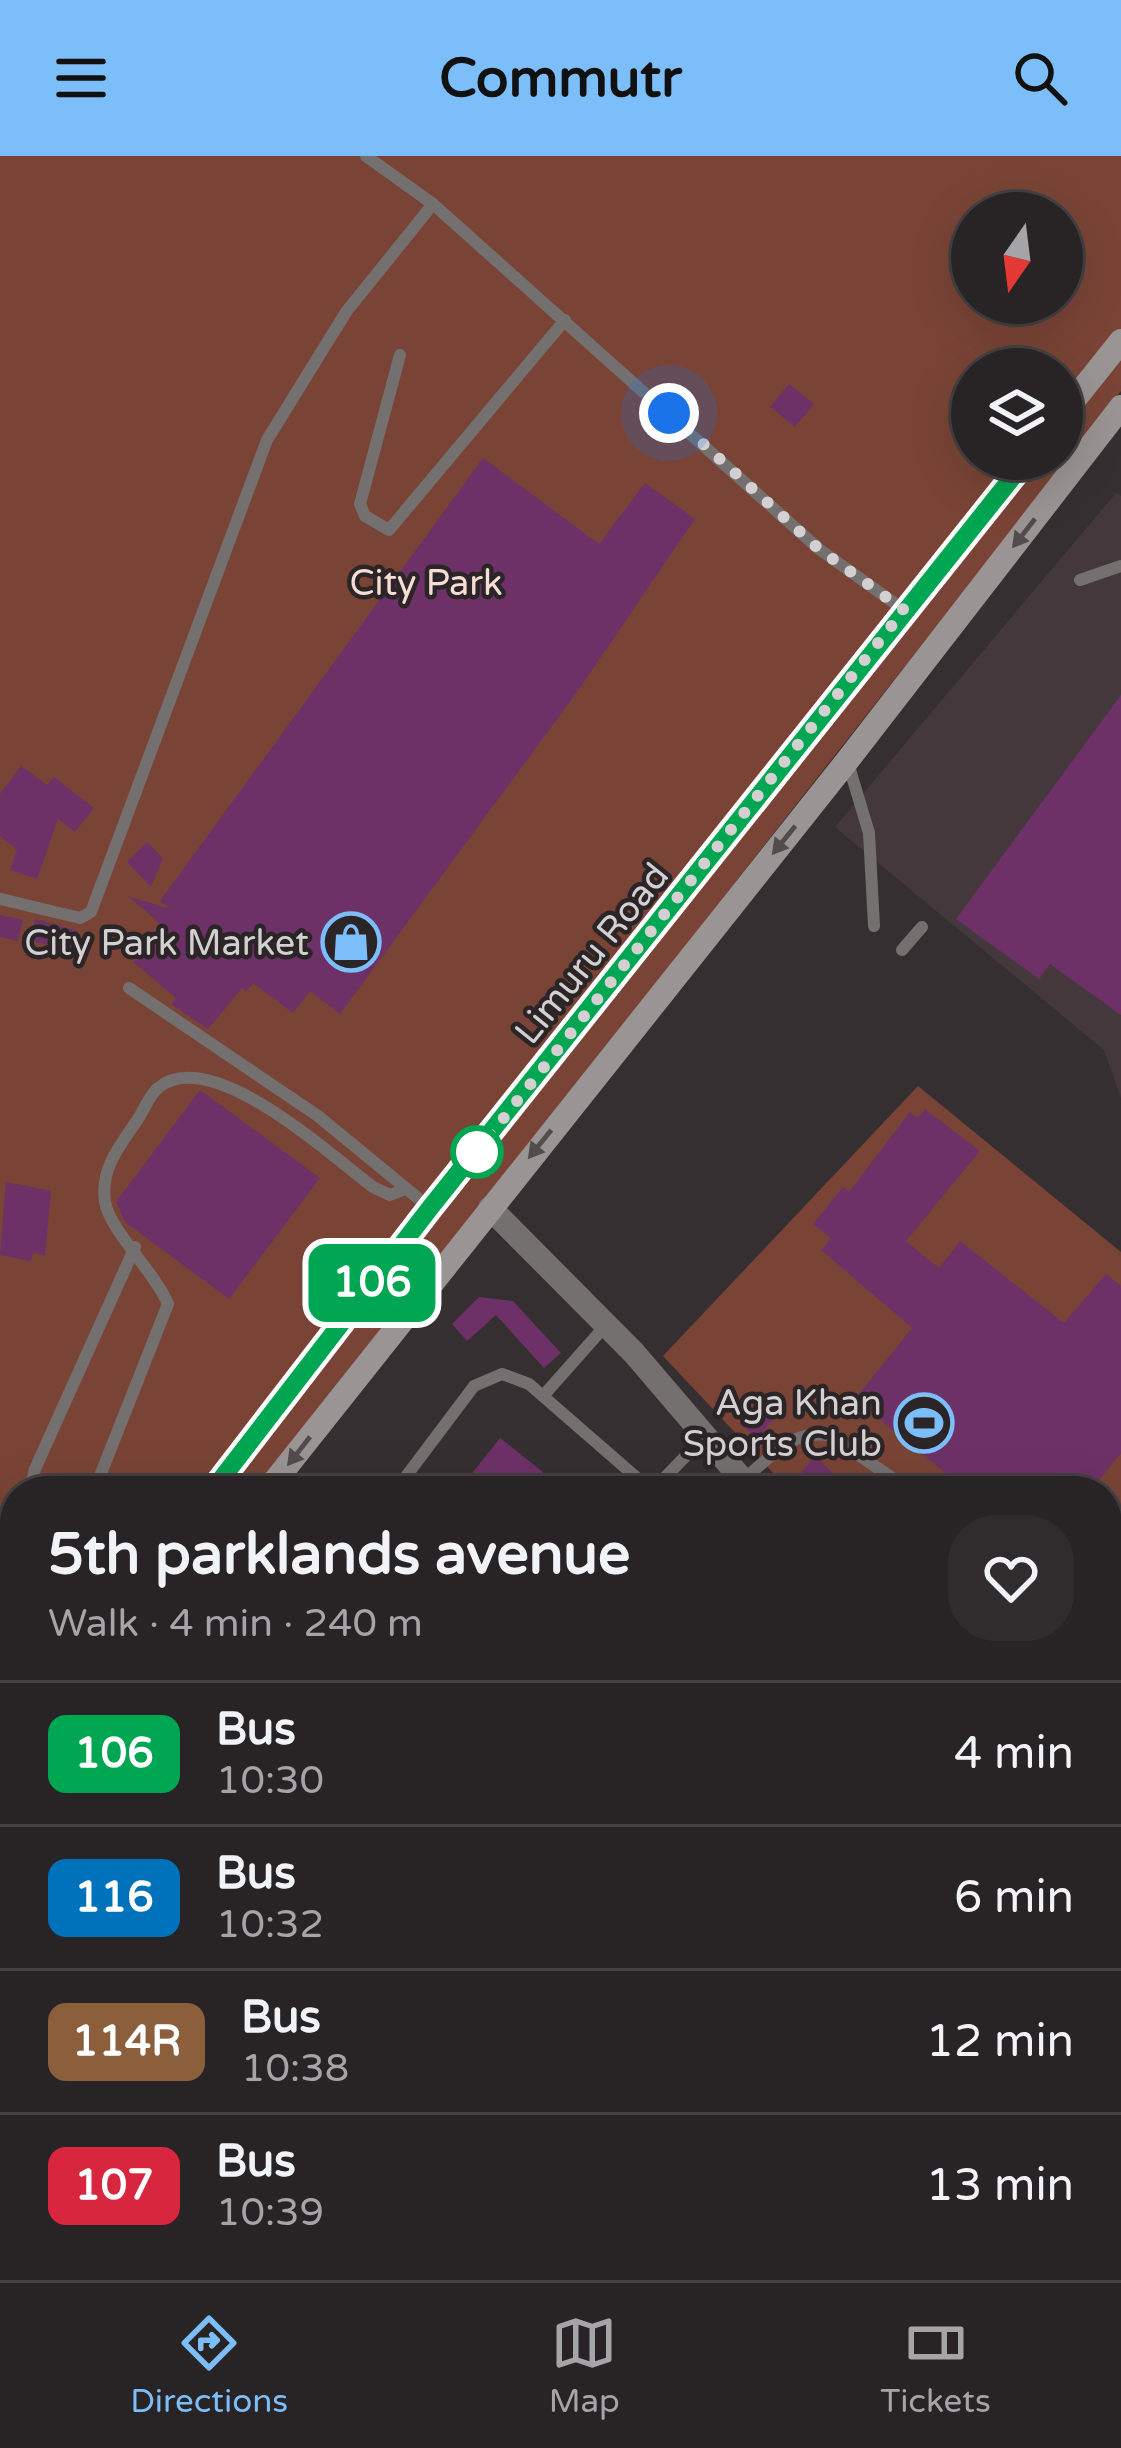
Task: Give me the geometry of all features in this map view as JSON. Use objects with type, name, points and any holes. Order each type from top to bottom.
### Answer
[{"type":"main road","points":[[1083,388],[1121,340]]},
{"type":"main road","points":[[279,1476],[1117,421],[1083,409]]},
{"type":"main road","name":"Limuru Road","points":[[224,1476],[430,1208],[1010,480]]},
{"type":"street","points":[[490,1208],[606,1325],[739,1476]]},
{"type":"lane","points":[[366,156],[434,204],[819,549],[904,610]]},
{"type":"lane","points":[[1,899],[87,918],[267,440],[346,312],[434,204]]},
{"type":"lane","points":[[400,355],[361,504],[364,516],[389,530],[565,320]]},
{"type":"lane","points":[[1080,580],[1121,566]]},
{"type":"lane","points":[[847,761],[869,833],[874,926]]},
{"type":"lane","points":[[902,950],[922,927]]},
{"type":"lane","points":[[129,988],[318,1116],[430,1208]]},
{"type":"lane","points":[[100,1476],[169,1304],[158,1278],[108,1213],[107,1166],[159,1087],[194,1076],[229,1084],[373,1187],[390,1195],[406,1189]]},
{"type":"lane","points":[[34,1476],[135,1247]]},
{"type":"lane","points":[[543,1396],[606,1325]]},
{"type":"lane","points":[[406,1476],[454,1411],[487,1377],[514,1377],[543,1396],[635,1476]]},
{"type":"lane","points":[[757,1476],[788,1443],[815,1433],[830,1436],[890,1476]]},
{"type":"lane","points":[[666,1476],[705,1436]]},
{"type":"shaded area","points":[[1116,493],[1121,496],[1121,1098],[1104,1050],[835,827]]},
{"type":"green space","name":"City Park","points":[[0,156],[1121,156],[1121,391],[1083,439],[1083,348],[951,348],[951,480],[1051,480],[269,1476],[0,1476]]},
{"type":"green space","name":"Aga Khan Sports Club","points":[[918,1086],[1121,1252],[1121,1476],[776,1476],[663,1356]]},
{"type":"building","points":[[789,384],[814,404],[795,427],[770,407]]},
{"type":"building","points":[[483,458],[599,544],[645,483],[695,519],[577,692],[340,1014],[310,991],[293,1013],[253,983],[246,992],[242,988],[208,1029],[171,1004],[176,998],[133,962],[165,928],[128,896],[170,909],[160,901]]},
{"type":"building","points":[[1121,695],[1121,1015],[1050,964],[1039,979],[956,919]]},
{"type":"building","points":[[21,766],[47,785],[54,777],[94,808],[75,832],[58,819],[37,879],[10,870],[17,850],[0,836],[0,794]]},
{"type":"building","points":[[147,842],[163,858],[151,887],[127,862]]},
{"type":"building","points":[[0,915],[23,920],[18,941],[0,937]]},
{"type":"building","points":[[35,919],[78,931],[72,952],[30,940]]},
{"type":"building","points":[[200,1090],[320,1178],[229,1299],[125,1222],[116,1202]]},
{"type":"building","points":[[925,1109],[980,1151],[906,1241],[939,1268],[960,1241],[1064,1323],[1106,1274],[1121,1286],[1121,1453],[1102,1476],[947,1476],[855,1399],[912,1328],[821,1250],[831,1238],[813,1224],[843,1187],[849,1192],[910,1112],[918,1118]]},
{"type":"building","points":[[6,1182],[51,1191],[45,1255],[33,1253],[31,1261],[0,1255]]},
{"type":"building","points":[[479,1297],[513,1301],[561,1353],[544,1368],[496,1315],[467,1341],[452,1324]]},
{"type":"building","points":[[757,1403],[774,1418],[758,1438],[740,1424]]},
{"type":"building","points":[[500,1438],[543,1472],[540,1476],[470,1476]]},
{"type":"building","points":[[815,1456],[836,1476],[798,1476]]},
{"type":"bus line","name":"106","points":[[224,1476],[430,1208],[1010,480]]},
{"type":"place","name":"City Park Market","points":[[351,942]]},
{"type":"place","name":"Aga Khan Sports Club","points":[[924,1423]]},
{"type":"route","points":[[477,1152],[904,610],[819,549],[669,413]]}]
